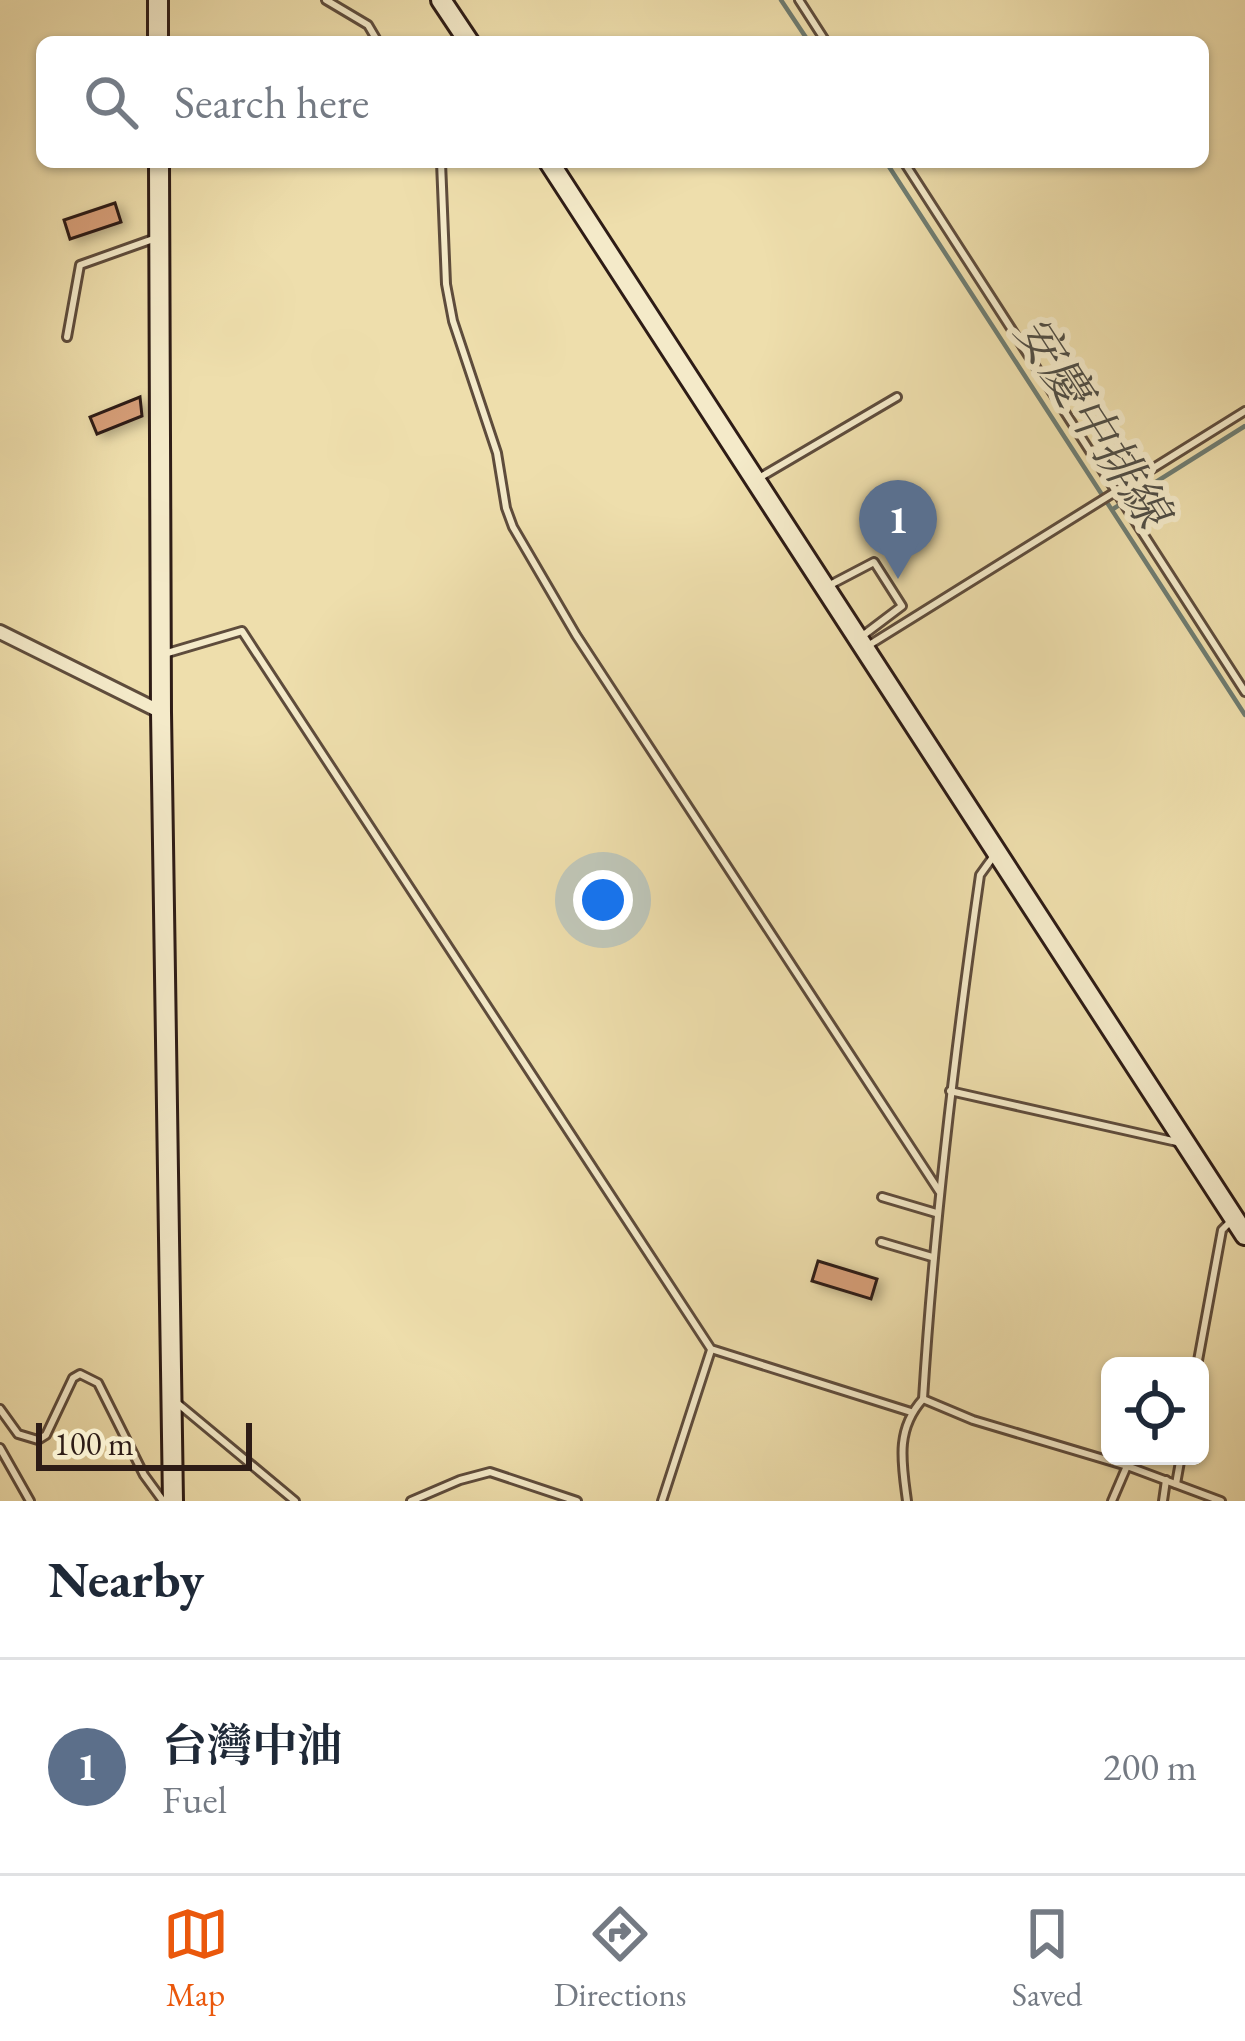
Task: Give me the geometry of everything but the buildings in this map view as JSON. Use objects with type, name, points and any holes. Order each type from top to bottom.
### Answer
[{"type":"main road","points":[[158,0],[158,36]]},
{"type":"main road","points":[[445,1],[465,36]]},
{"type":"main road","points":[[159,168],[161,712],[173,1501]]},
{"type":"main road","points":[[553,168],[1245,1235]]},
{"type":"street","points":[[0,632],[161,712]]},
{"type":"lane","points":[[326,0],[368,25],[374,36]]},
{"type":"lane","points":[[799,0],[822,36]]},
{"type":"lane","points":[[441,168],[446,284],[453,322],[497,453],[513,527],[699,828],[939,1192]]},
{"type":"lane","points":[[908,168],[1245,692]]},
{"type":"lane","points":[[67,337],[80,265],[159,236]]},
{"type":"lane","points":[[755,480],[897,397]]},
{"type":"lane","points":[[861,644],[1245,412]]},
{"type":"lane","points":[[825,588],[874,562],[902,606],[861,644]]},
{"type":"lane","points":[[162,654],[242,631],[711,1349],[911,1412]]},
{"type":"lane","points":[[908,1501],[899,1447],[911,1412],[923,1399],[949,1091],[980,875],[995,854]]},
{"type":"lane","points":[[949,1091],[1187,1144]]},
{"type":"lane","points":[[882,1198],[936,1213]]},
{"type":"lane","points":[[1199,1357],[1222,1230],[1234,1218]]},
{"type":"lane","points":[[881,1242],[932,1257]]},
{"type":"lane","points":[[662,1501],[711,1349]]},
{"type":"lane","points":[[0,1409],[18,1434],[38,1440],[46,1436],[73,1378],[90,1377],[98,1382],[144,1474],[164,1501]]},
{"type":"lane","points":[[923,1399],[973,1420],[1127,1466],[1221,1501]]},
{"type":"lane","points":[[173,1400],[296,1501]]},
{"type":"lane","points":[[0,1448],[30,1501]]},
{"type":"lane","points":[[1176,1484],[1179,1465]]},
{"type":"lane","points":[[1112,1501],[1127,1466]]},
{"type":"lane","points":[[411,1501],[490,1472],[577,1501]]},
{"type":"lane","points":[[1163,1501],[1166,1480]]},
{"type":"waterway","name":"安慶中排線","points":[[781,0],[805,36]]},
{"type":"waterway","points":[[443,168],[446,209]]},
{"type":"waterway","name":"安慶中排線","points":[[890,168],[1245,715]]},
{"type":"waterway","points":[[1113,509],[1245,426]]},
{"type":"waterway","points":[[568,616],[610,682]]},
{"type":"place","name":"台灣中油","points":[[898,579]]}]
